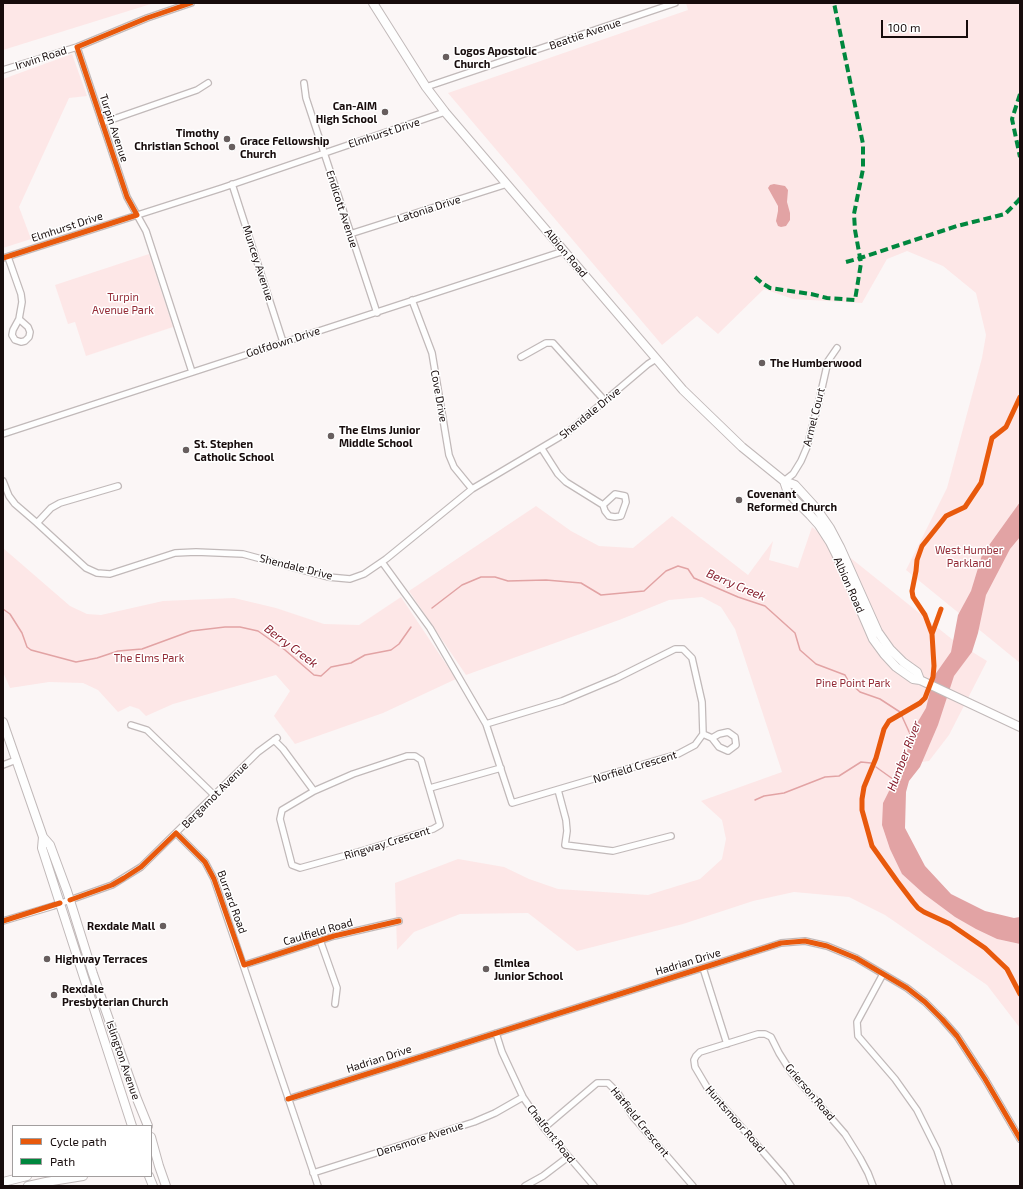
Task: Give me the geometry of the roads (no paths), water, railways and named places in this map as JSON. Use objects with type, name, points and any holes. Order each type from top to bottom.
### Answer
[{"type":"main road","name":"Albion Road","points":[[376,4],[426,87],[445,112],[683,390],[742,447],[784,481],[795,485],[816,508],[827,523],[840,547],[878,632],[890,649],[903,662],[917,672],[920,680],[1020,727]]},
{"type":"main road","name":"Islington Avenue","points":[[3,722],[43,837],[50,845],[70,900],[93,974],[148,1125]]},
{"type":"main road","name":"Islington Avenue","points":[[43,837],[42,848],[132,1125]]},
{"type":"main road","points":[[153,1156],[155,1167],[166,1186]]},
{"type":"main road","points":[[3,1182],[23,1177]]},
{"type":"main road","points":[[28,1186],[76,1177]]},
{"type":"street","name":"Irwin Road","points":[[3,70],[77,47],[147,18],[191,3]]},
{"type":"street","name":"Beattie Avenue","points":[[426,87],[675,3]]},
{"type":"street","name":"Turpin Avenue","points":[[77,47],[127,197],[146,231],[192,372]]},
{"type":"street","points":[[102,123],[197,90],[208,83]]},
{"type":"street","name":"Endicott Avenue","points":[[304,83],[306,98],[377,312]]},
{"type":"street","name":"Elmhurst Drive","points":[[6,257],[232,184],[445,112]]},
{"type":"street","name":"Muncey Avenue","points":[[232,184],[283,342]]},
{"type":"street","name":"Latonia Drive","points":[[350,234],[507,184]]},
{"type":"street","name":"Golfdown Drive","points":[[3,434],[564,251]]},
{"type":"street","points":[[6,257],[22,298],[19,318]]},
{"type":"street","name":"Cove Drive","points":[[412,300],[432,353],[449,455],[454,467],[472,489]]},
{"type":"street","points":[[521,356],[546,343],[553,343],[605,401]]},
{"type":"street","name":"Armel Court","points":[[784,481],[793,474],[808,447],[828,361],[837,348]]},
{"type":"street","name":"Shendale Drive","points":[[3,481],[9,496],[15,504],[86,568],[97,573],[110,574],[175,553],[196,552],[243,554],[328,577],[350,579],[364,574],[382,562],[472,489],[542,449],[568,432],[648,364],[656,359]]},
{"type":"street","points":[[542,449],[558,474],[566,482],[603,505],[609,516],[621,516],[626,502],[625,496],[615,494],[603,505]]},
{"type":"street","points":[[37,523],[51,508],[118,486]]},
{"type":"street","name":"Norfield Crescent","points":[[382,562],[430,628],[486,724],[512,803],[678,754],[695,745],[702,734]]},
{"type":"street","points":[[486,724],[562,701],[617,678],[675,649],[683,649],[692,658],[702,702],[702,734],[712,738]]},
{"type":"street","points":[[131,725],[147,730],[214,795]]},
{"type":"street","name":"Bergamot Avenue","points":[[3,922],[112,885],[141,867],[258,752],[275,739],[314,791]]},
{"type":"street","name":"Ringway Crescent","points":[[408,756],[415,756],[421,760],[430,788],[440,825],[434,829],[300,868],[292,865],[280,819],[282,810],[314,791],[353,774],[408,756]]},
{"type":"street","points":[[3,765],[16,760]]},
{"type":"street","points":[[430,788],[501,768]]},
{"type":"street","points":[[558,790],[566,820],[567,831],[565,845],[613,851],[671,836]]},
{"type":"street","name":"Burrard Road","points":[[176,834],[205,862],[214,879],[318,1186]]},
{"type":"street","name":"Caulfield Road","points":[[244,965],[320,940],[399,921]]},
{"type":"street","points":[[320,940],[337,988],[335,1004]]},
{"type":"street","name":"Hadrian Drive","points":[[288,1098],[781,944],[805,941],[827,946],[856,958],[907,988],[925,1002],[957,1036],[985,1079],[1020,1139]]},
{"type":"street","points":[[703,968],[727,1044]]},
{"type":"street","points":[[883,974],[857,1022],[858,1036],[895,1079],[917,1110],[937,1150],[949,1186]]},
{"type":"street","name":"Chalfont Road","points":[[496,1033],[502,1052],[523,1097],[544,1128],[594,1186]]},
{"type":"street","name":"Grierson Road","points":[[727,1044],[762,1033],[771,1037],[779,1053],[792,1072],[845,1134],[860,1158],[873,1186]]},
{"type":"street","name":"Huntsmoor Road","points":[[727,1044],[700,1052],[694,1060],[695,1067],[708,1089],[791,1186]]},
{"type":"street","name":"Hatfield Crescent","points":[[544,1128],[597,1083],[608,1083],[617,1092],[634,1118],[694,1186]]},
{"type":"street","name":"Densmore Avenue","points":[[313,1173],[474,1122],[495,1113],[523,1097]]},
{"type":"street","points":[[525,1186],[543,1176],[568,1157]]},
{"type":"waterway","name":"Berry Creek","points":[[432,608],[462,585],[481,577],[495,577],[508,581],[546,580],[581,583],[601,595],[644,591],[666,571],[678,566],[688,569],[694,578],[738,597],[765,606],[795,633],[800,650],[816,664],[845,675],[849,682],[860,692],[880,699],[900,712],[911,736]]},
{"type":"waterway","name":"Berry Creek","points":[[3,609],[10,614],[22,633],[27,647],[31,650],[76,662],[97,658],[118,651],[142,649],[191,631],[225,627],[240,627],[258,631],[285,650],[314,675],[321,676],[331,667],[351,663],[365,655],[391,650],[399,644],[411,627]]},
{"type":"waterway","points":[[755,800],[764,796],[784,793],[825,777],[839,776],[861,762],[871,763]]},
{"type":"waterway","name":"Humber River","points":[[876,767],[897,782]]},
{"type":"place","name":"Logos Apostolic Church","points":[[446,57]]},
{"type":"place","name":"Can-AIM High School","points":[[385,112]]},
{"type":"place","name":"Timothy Christian School","points":[[227,139]]},
{"type":"place","name":"Grace Fellowship Church","points":[[232,147]]},
{"type":"place","name":"The Humberwood","points":[[762,363]]},
{"type":"place","name":"The Elms Junior Middle School","points":[[331,436]]},
{"type":"place","name":"St. Stephen Catholic School","points":[[186,450]]},
{"type":"place","name":"Covenant Reformed Church","points":[[739,500]]},
{"type":"place","name":"Rexdale Mall","points":[[163,926]]},
{"type":"place","name":"Highway Terraces","points":[[47,959]]},
{"type":"place","name":"Elmlea Junior School","points":[[486,969]]},
{"type":"place","name":"Rexdale Presbyterian Church","points":[[54,995]]},
{"type":"park label","name":"Turpin Avenue Park","points":[[123,303]]},
{"type":"park label","name":"West Humber Parkland","points":[[969,556]]},
{"type":"park label","name":"The Elms Park","points":[[149,658]]},
{"type":"park label","name":"Pine Point Park","points":[[853,683]]}]
